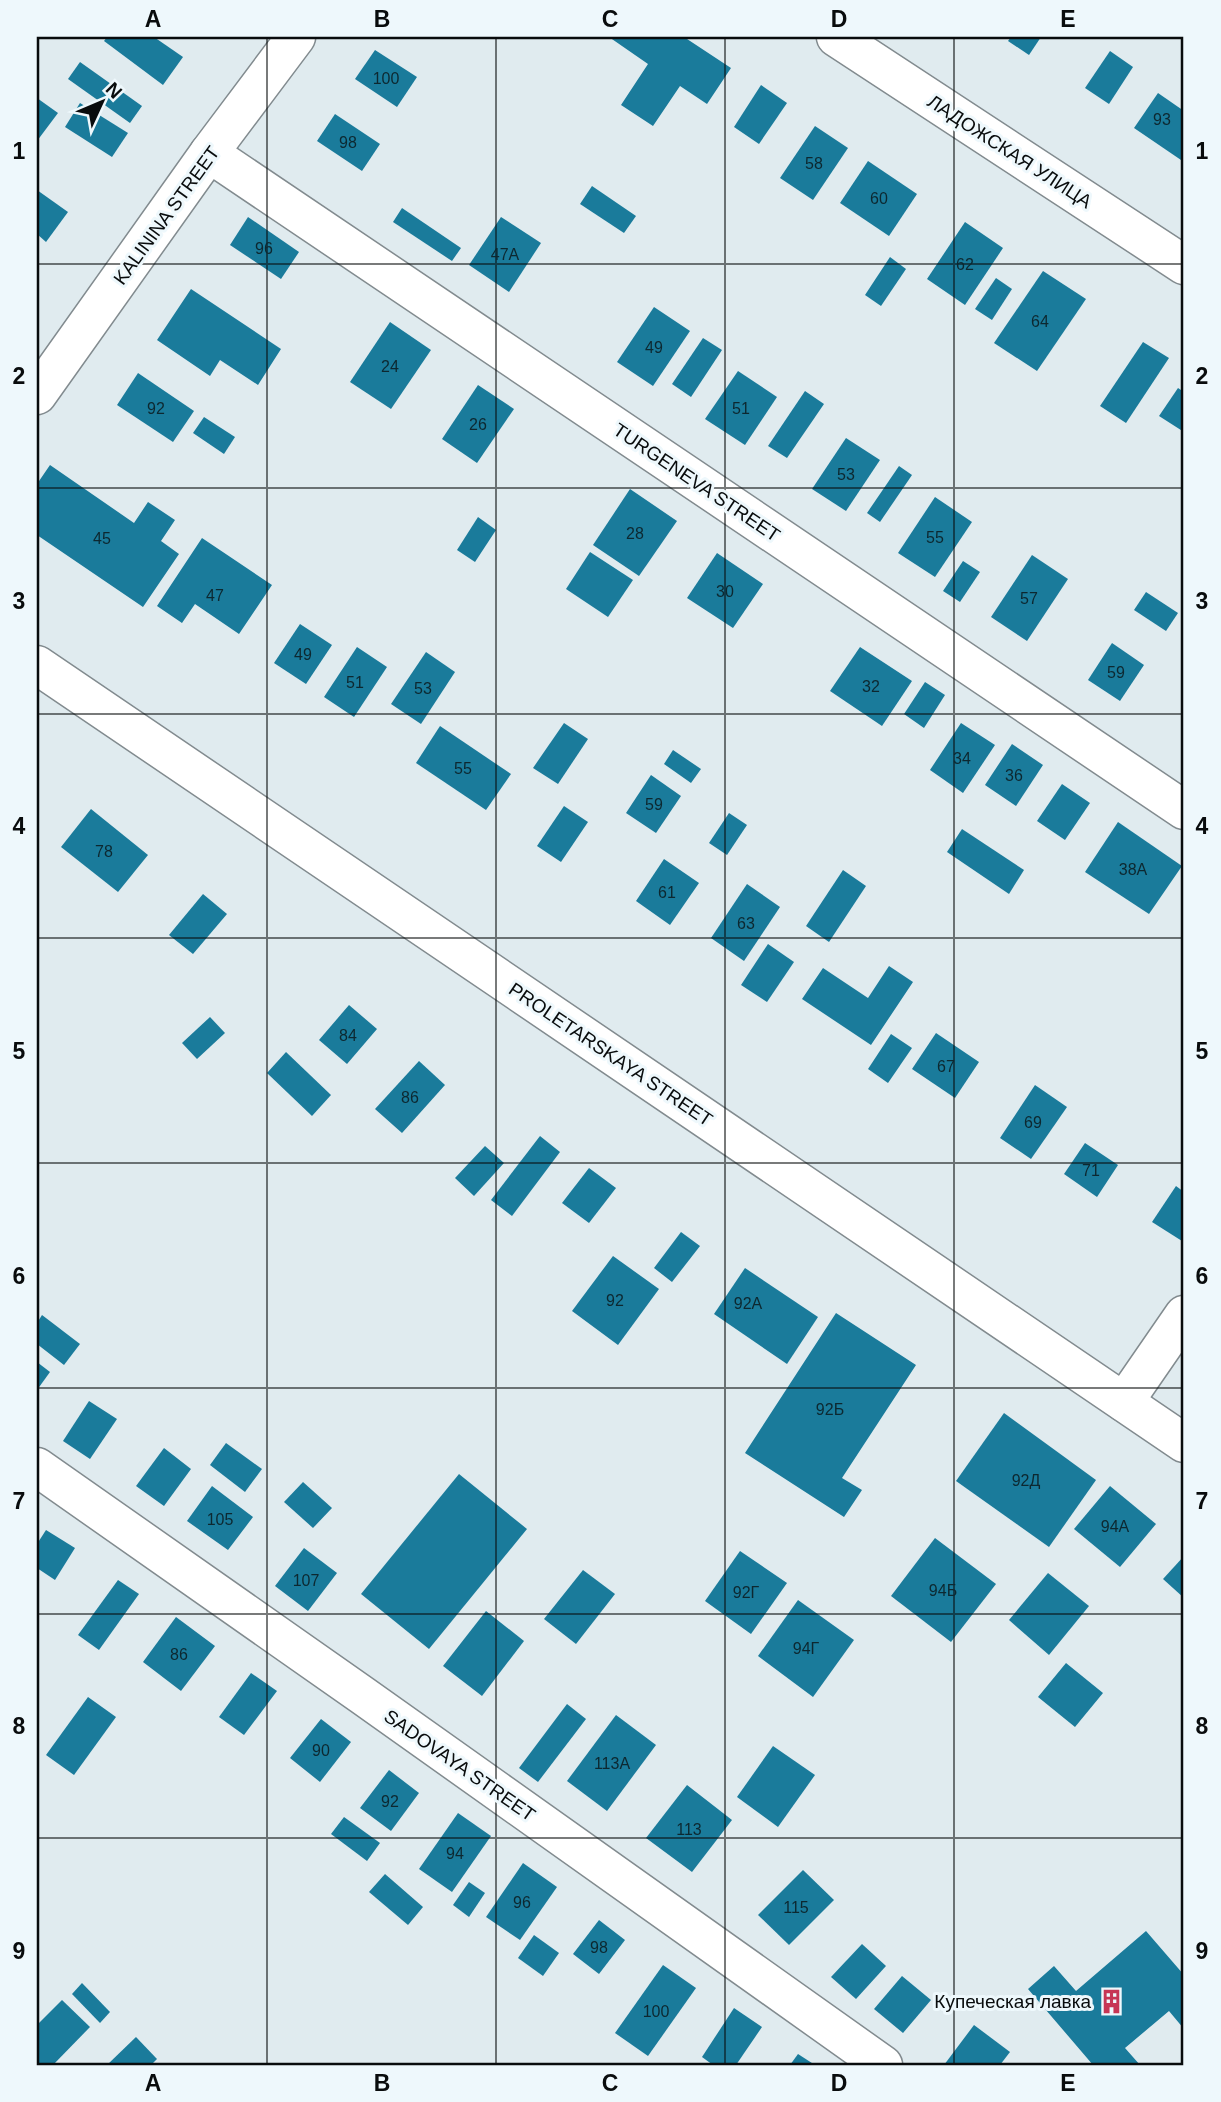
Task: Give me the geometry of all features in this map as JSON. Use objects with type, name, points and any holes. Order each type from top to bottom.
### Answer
[{"type":"street","name":"KALININA STREET","points":[[37,395],[209,153],[296,37]]},
{"type":"street","name":"ЛАДОЖСКАЯ УЛИЦА","points":[[835,37],[1184,265]]},
{"type":"street","name":"TURGENEVA STREET","points":[[209,153],[1184,810]]},
{"type":"street","name":"PROLETARSKAYA STREET","points":[[37,665],[1184,1443]]},
{"type":"street","points":[[1124,1402],[1184,1315]]},
{"type":"street","name":"SADOVAYA STREET","points":[[37,1467],[883,2065]]},
{"type":"building","points":[[107,37],[154,37],[183,57],[163,85],[104,41]]},
{"type":"building","points":[[609,37],[684,37],[731,68],[707,104],[680,86],[653,126],[621,105],[648,64]]},
{"type":"building","points":[[1011,37],[1041,37],[1029,55],[1008,41]]},
{"type":"building","points":[[375,50],[417,77],[397,107],[355,79]]},
{"type":"building","points":[[1110,51],[1133,67],[1109,104],[1085,88]]},
{"type":"building","points":[[80,62],[142,106],[130,123],[68,79]]},
{"type":"building","points":[[761,85],[787,103],[759,144],[734,127]]},
{"type":"building","points":[[1158,93],[1184,111],[1184,155],[1181,160],[1134,128]]},
{"type":"building","points":[[37,98],[58,113],[37,141]]},
{"type":"building","points":[[80,103],[128,133],[112,157],[65,127]]},
{"type":"building","points":[[335,114],[380,144],[362,171],[317,141]]},
{"type":"building","points":[[815,126],[848,148],[813,200],[780,178]]},
{"type":"building","points":[[868,161],[917,194],[889,236],[840,203]]},
{"type":"building","points":[[592,186],[636,216],[624,233],[580,204]]},
{"type":"building","points":[[37,190],[68,212],[46,242],[37,234]]},
{"type":"building","points":[[402,208],[461,248],[452,261],[393,222]]},
{"type":"building","points":[[248,217],[299,252],[281,279],[230,245]]},
{"type":"building","points":[[501,217],[541,243],[509,292],[469,265]]},
{"type":"building","points":[[965,222],[1003,248],[965,305],[927,279]]},
{"type":"building","points":[[890,257],[906,269],[881,306],[865,295]]},
{"type":"building","points":[[1043,271],[1086,299],[1037,371],[994,343]]},
{"type":"building","points":[[996,278],[1012,289],[992,320],[975,309]]},
{"type":"building","points":[[191,289],[281,349],[258,385],[220,360],[210,376],[157,340]]},
{"type":"building","points":[[654,307],[690,331],[653,386],[617,362]]},
{"type":"building","points":[[390,322],[431,350],[391,409],[350,382]]},
{"type":"building","points":[[703,338],[722,350],[691,397],[672,384]]},
{"type":"building","points":[[1143,342],[1169,358],[1126,423],[1100,406]]},
{"type":"building","points":[[738,371],[777,397],[745,445],[705,419]]},
{"type":"building","points":[[138,373],[194,411],[173,442],[117,405]]},
{"type":"building","points":[[478,385],[514,409],[477,463],[442,439]]},
{"type":"building","points":[[1178,388],[1184,392],[1184,432],[1159,416]]},
{"type":"building","points":[[805,391],[824,404],[787,458],[768,446]]},
{"type":"building","points":[[204,417],[235,437],[224,454],[193,433]]},
{"type":"building","points":[[846,438],[880,460],[846,511],[812,489]]},
{"type":"building","points":[[50,465],[134,523],[148,502],[175,520],[161,541],[179,554],[143,607],[37,535],[37,484]]},
{"type":"building","points":[[899,466],[912,475],[880,522],[867,513]]},
{"type":"building","points":[[630,489],[677,521],[639,576],[593,545]]},
{"type":"building","points":[[935,497],[972,522],[935,577],[898,553]]},
{"type":"building","points":[[478,517],[496,530],[475,562],[457,550]]},
{"type":"building","points":[[202,538],[272,585],[239,634],[195,604],[182,623],[157,606]]},
{"type":"building","points":[[590,552],[633,580],[608,617],[566,589]]},
{"type":"building","points":[[717,553],[763,584],[733,628],[687,598]]},
{"type":"building","points":[[1032,555],[1068,579],[1027,641],[991,617]]},
{"type":"building","points":[[963,561],[980,572],[960,602],[943,591]]},
{"type":"building","points":[[1146,592],[1178,613],[1166,631],[1134,610]]},
{"type":"building","points":[[300,624],[332,645],[306,684],[274,663]]},
{"type":"building","points":[[1112,643],[1144,665],[1120,701],[1088,680]]},
{"type":"building","points":[[357,647],[387,667],[354,717],[324,697]]},
{"type":"building","points":[[860,647],[912,681],[882,726],[830,691]]},
{"type":"building","points":[[426,652],[455,672],[421,724],[391,704]]},
{"type":"building","points":[[925,682],[945,695],[924,728],[904,714]]},
{"type":"building","points":[[564,723],[588,739],[558,784],[533,768]]},
{"type":"building","points":[[961,723],[995,745],[963,793],[930,770]]},
{"type":"building","points":[[440,726],[511,774],[486,810],[416,763]]},
{"type":"building","points":[[1012,744],[1043,765],[1016,806],[985,785]]},
{"type":"building","points":[[673,750],[701,769],[691,783],[664,764]]},
{"type":"building","points":[[651,775],[681,796],[656,833],[626,813]]},
{"type":"building","points":[[1062,784],[1090,803],[1065,840],[1037,821]]},
{"type":"building","points":[[564,806],[588,822],[561,862],[537,846]]},
{"type":"building","points":[[91,809],[148,855],[118,892],[61,847]]},
{"type":"building","points":[[729,813],[747,825],[727,855],[709,843]]},
{"type":"building","points":[[1118,822],[1182,866],[1149,914],[1085,872]]},
{"type":"building","points":[[962,829],[1024,870],[1009,894],[947,852]]},
{"type":"building","points":[[664,859],[699,883],[670,925],[636,901]]},
{"type":"building","points":[[843,870],[866,886],[829,942],[806,926]]},
{"type":"building","points":[[747,884],[780,907],[744,961],[711,938]]},
{"type":"building","points":[[203,894],[227,914],[193,954],[169,935]]},
{"type":"building","points":[[768,944],[794,962],[767,1002],[741,985]]},
{"type":"building","points":[[889,966],[913,982],[871,1045],[802,999],[823,968],[868,998]]},
{"type":"building","points":[[349,1005],[377,1029],[347,1064],[319,1040]]},
{"type":"building","points":[[210,1017],[225,1033],[197,1059],[182,1043]]},
{"type":"building","points":[[936,1033],[979,1062],[955,1098],[912,1069]]},
{"type":"building","points":[[891,1034],[912,1048],[888,1083],[868,1069]]},
{"type":"building","points":[[286,1052],[331,1095],[312,1116],[267,1073]]},
{"type":"building","points":[[419,1061],[445,1085],[402,1133],[375,1109]]},
{"type":"building","points":[[1035,1085],[1067,1107],[1031,1159],[1000,1138]]},
{"type":"building","points":[[540,1136],[560,1152],[512,1216],[491,1200]]},
{"type":"building","points":[[1085,1143],[1118,1165],[1097,1197],[1064,1174]]},
{"type":"building","points":[[485,1146],[504,1163],[474,1196],[455,1178]]},
{"type":"building","points":[[589,1168],[616,1188],[589,1223],[562,1203]]},
{"type":"building","points":[[1176,1186],[1184,1192],[1182,1241],[1152,1222]]},
{"type":"building","points":[[681,1232],[700,1246],[672,1282],[654,1268]]},
{"type":"building","points":[[613,1256],[659,1289],[618,1345],[572,1311]]},
{"type":"building","points":[[745,1268],[818,1317],[787,1364],[714,1314]]},
{"type":"building","points":[[836,1313],[916,1365],[842,1478],[862,1490],[844,1517],[745,1453]]},
{"type":"building","points":[[42,1315],[80,1344],[64,1365],[37,1344],[37,1323]]},
{"type":"building","points":[[37,1362],[50,1372],[37,1390]]},
{"type":"building","points":[[89,1401],[117,1419],[90,1459],[63,1441]]},
{"type":"building","points":[[1004,1413],[1096,1480],[1049,1547],[956,1481]]},
{"type":"building","points":[[226,1443],[262,1469],[245,1492],[210,1465]]},
{"type":"building","points":[[164,1448],[191,1469],[164,1506],[136,1486]]},
{"type":"building","points":[[459,1474],[527,1529],[429,1649],[361,1594]]},
{"type":"building","points":[[303,1482],[332,1508],[313,1528],[284,1502]]},
{"type":"building","points":[[212,1486],[253,1517],[228,1550],[187,1521]]},
{"type":"building","points":[[1110,1486],[1156,1524],[1120,1567],[1074,1529]]},
{"type":"building","points":[[46,1530],[75,1548],[55,1580],[37,1568],[37,1544]]},
{"type":"building","points":[[935,1538],[996,1584],[951,1642],[891,1596]]},
{"type":"building","points":[[304,1548],[337,1573],[308,1611],[275,1586]]},
{"type":"building","points":[[740,1551],[787,1583],[751,1634],[705,1601]]},
{"type":"building","points":[[1184,1556],[1184,1598],[1163,1579]]},
{"type":"building","points":[[583,1570],[615,1594],[576,1644],[544,1619]]},
{"type":"building","points":[[1048,1573],[1089,1606],[1049,1655],[1009,1620]]},
{"type":"building","points":[[118,1580],[139,1594],[99,1650],[78,1635]]},
{"type":"building","points":[[798,1600],[854,1640],[813,1697],[758,1656]]},
{"type":"building","points":[[486,1611],[524,1641],[482,1696],[443,1666]]},
{"type":"building","points":[[176,1617],[215,1646],[181,1691],[143,1662]]},
{"type":"building","points":[[1066,1663],[1103,1693],[1075,1727],[1038,1697]]},
{"type":"building","points":[[251,1673],[277,1691],[244,1735],[219,1717]]},
{"type":"building","points":[[88,1697],[116,1717],[74,1775],[46,1755]]},
{"type":"building","points":[[567,1704],[586,1719],[538,1782],[519,1768]]},
{"type":"building","points":[[616,1715],[656,1745],[607,1811],[567,1781]]},
{"type":"building","points":[[321,1719],[351,1742],[320,1782],[290,1758]]},
{"type":"building","points":[[773,1746],[815,1775],[778,1827],[737,1797]]},
{"type":"building","points":[[389,1770],[419,1793],[391,1831],[360,1808]]},
{"type":"building","points":[[687,1785],[732,1820],[692,1872],[646,1838]]},
{"type":"building","points":[[458,1813],[491,1836],[452,1892],[419,1869]]},
{"type":"building","points":[[344,1817],[380,1843],[367,1861],[331,1834]]},
{"type":"building","points":[[523,1863],[557,1887],[520,1940],[486,1917]]},
{"type":"building","points":[[803,1870],[834,1900],[789,1945],[758,1915]]},
{"type":"building","points":[[385,1874],[423,1907],[408,1925],[369,1892]]},
{"type":"building","points":[[469,1882],[485,1893],[469,1917],[453,1905]]},
{"type":"building","points":[[599,1920],[625,1940],[599,1974],[573,1954]]},
{"type":"building","name":"Купеческая лавка","points":[[1146,1931],[1184,1975],[1184,2029],[1169,2011],[1125,2048],[1140,2065],[1093,2065],[1028,1989],[1054,1966],[1076,1991]]},
{"type":"building","points":[[534,1935],[559,1953],[543,1976],[518,1958]]},
{"type":"building","points":[[862,1944],[886,1966],[856,1999],[831,1977]]},
{"type":"building","points":[[663,1965],[696,1988],[648,2056],[615,2033]]},
{"type":"building","points":[[902,1976],[931,2000],[903,2033],[874,2009]]},
{"type":"building","points":[[82,1983],[110,2012],[100,2023],[72,1994]]},
{"type":"building","points":[[62,2000],[90,2027],[53,2065],[37,2065],[37,2025]]},
{"type":"building","points":[[734,2008],[762,2027],[736,2065],[713,2065],[702,2057]]},
{"type":"building","points":[[974,2025],[1010,2052],[1000,2065],[944,2065]]},
{"type":"building","points":[[136,2037],[157,2059],[151,2065],[107,2065]]},
{"type":"building","points":[[798,2054],[815,2065],[790,2065]]},
{"type":"place","name":"Купеческая лавка","points":[[1111,2001]]}]
